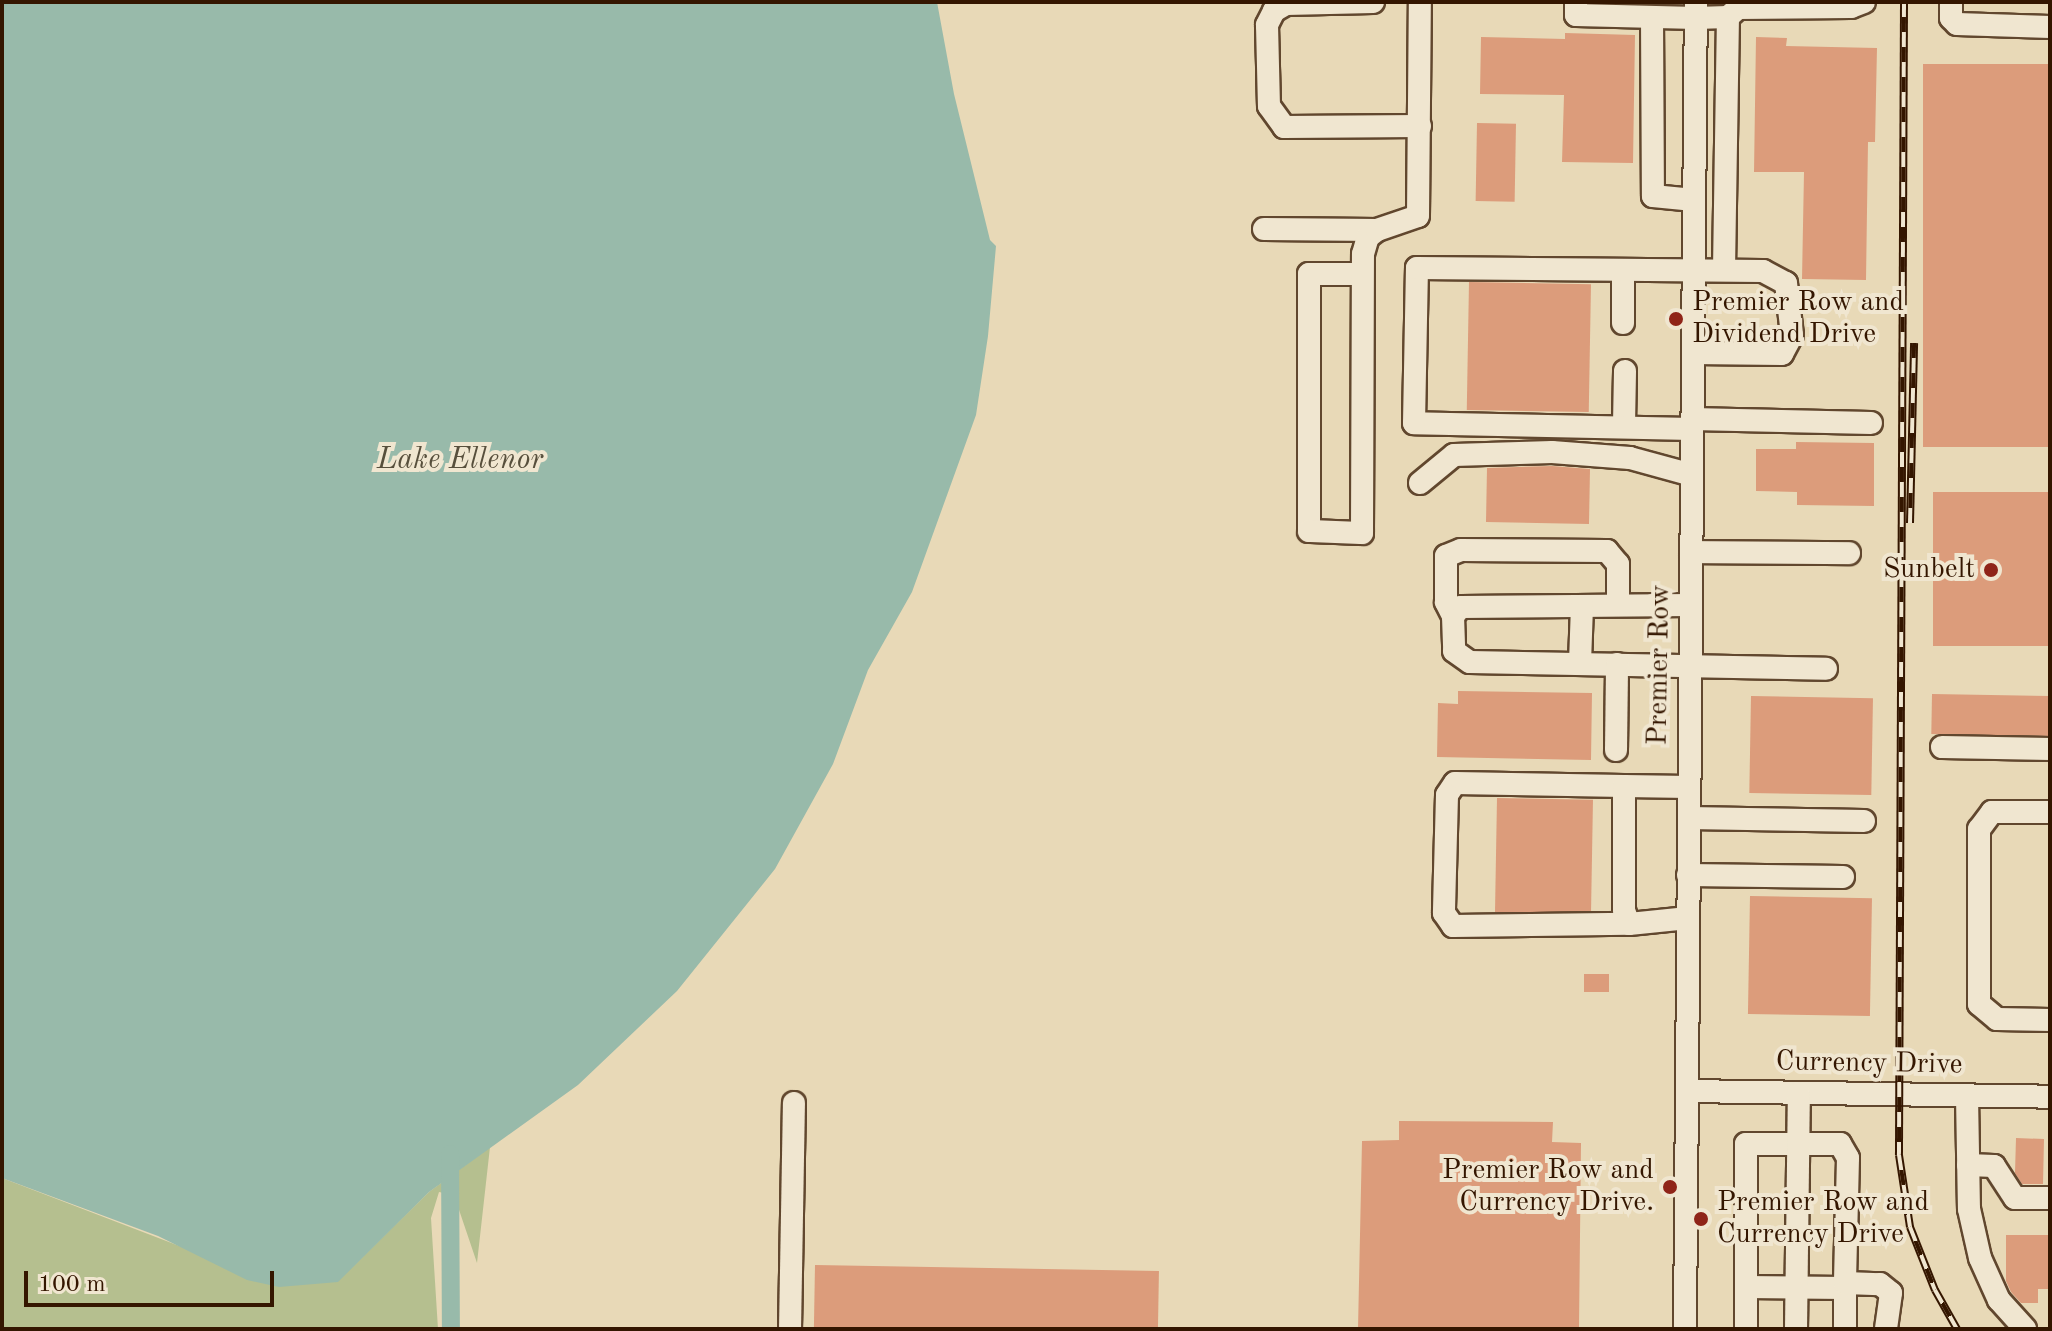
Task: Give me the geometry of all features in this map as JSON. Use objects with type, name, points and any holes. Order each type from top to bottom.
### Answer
[{"type":"street","points":[[1373,2],[1286,4],[1274,11],[1267,25],[1269,106],[1284,127],[1420,126]]},
{"type":"street","points":[[1361,274],[1309,274],[1309,531],[1362,533],[1361,274],[1368,237],[1377,230],[1418,216],[1420,2]]},
{"type":"street","points":[[1576,2],[1576,15],[1652,17],[1696,10],[1728,17]]},
{"type":"street","points":[[1724,270],[1728,17],[1738,8],[1864,2]]},
{"type":"street","points":[[1951,2],[1951,18],[1957,24],[2050,27]]},
{"type":"street","name":"Premier Row","points":[[1685,1329],[1696,10]]},
{"type":"street","points":[[1652,17],[1653,196],[1694,200]]},
{"type":"street","points":[[1264,229],[1377,230]]},
{"type":"street","points":[[1693,353],[1782,354],[1790,346],[1793,319],[1786,283],[1763,271],[1417,268],[1414,423],[1604,430],[1624,424],[1871,423]]},
{"type":"street","points":[[1623,270],[1623,323]]},
{"type":"street","points":[[1624,424],[1625,371]]},
{"type":"street","points":[[1420,483],[1454,455],[1605,456],[1692,475]]},
{"type":"street","points":[[1618,605],[1618,564],[1607,551],[1461,550],[1446,556],[1446,602],[1453,616],[1454,651],[1462,659],[1826,669]]},
{"type":"street","points":[[1691,552],[1849,553]]},
{"type":"street","points":[[1453,616],[1469,606],[1690,605]]},
{"type":"street","points":[[1580,663],[1582,606]]},
{"type":"street","points":[[1616,750],[1617,664]]},
{"type":"street","points":[[1942,747],[2050,749]]},
{"type":"street","points":[[1688,918],[1629,924],[1453,926],[1444,913],[1447,795],[1455,783],[1689,787]]},
{"type":"street","points":[[1624,786],[1624,910],[1629,924]]},
{"type":"street","points":[[2050,812],[1992,812],[1979,829],[1979,1004],[1997,1019],[2050,1020]]},
{"type":"street","points":[[1689,818],[1864,821]]},
{"type":"street","points":[[1688,875],[1843,877]]},
{"type":"street","name":"Currency Drive","points":[[1687,1091],[2050,1097]]},
{"type":"street","points":[[1796,1329],[1799,1093]]},
{"type":"street","points":[[1967,1096],[1969,1209],[1980,1258],[1999,1300],[2025,1329]]},
{"type":"street","points":[[790,1329],[794,1103]]},
{"type":"street","points":[[1746,1329],[1746,1144],[1840,1144],[1848,1158],[1845,1329]]},
{"type":"street","points":[[1968,1165],[1994,1166],[2015,1198],[2050,1198]]},
{"type":"street","points":[[1746,1287],[1880,1284],[1891,1293],[1886,1329]]},
{"type":"green space","points":[[490,1147],[477,1263],[454,1195],[439,1192],[431,1218],[438,1329],[2,1329],[2,1178],[195,1252],[338,1281],[429,1192]]},
{"type":"water","name":"Lake Ellenor","points":[[2,2],[937,2],[954,94],[990,240],[996,246],[988,336],[976,415],[912,592],[868,670],[833,764],[775,869],[677,991],[578,1085],[429,1192],[338,1282],[279,1287],[247,1280],[158,1236],[2,1178]]},
{"type":"building","points":[[1565,33],[1635,35],[1633,163],[1562,162],[1564,95],[1480,94],[1481,37],[1565,39]]},
{"type":"building","points":[[1756,37],[1787,38],[1786,46],[1877,48],[1875,142],[1868,142],[1866,280],[1802,279],[1804,172],[1754,172]]},
{"type":"building","points":[[1923,64],[2050,64],[2050,447],[1923,447]]},
{"type":"building","points":[[1477,123],[1516,124],[1515,202],[1476,201]]},
{"type":"building","points":[[1469,282],[1591,284],[1589,412],[1467,410]]},
{"type":"building","points":[[1796,442],[1874,443],[1874,506],[1797,505],[1797,492],[1756,491],[1756,449],[1796,449]]},
{"type":"building","points":[[1552,466],[1590,469],[1589,524],[1486,522],[1487,468]]},
{"type":"building","name":"Sunbelt","points":[[1933,492],[2050,492],[2050,646],[1933,646]]},
{"type":"building","points":[[1458,691],[1592,693],[1591,760],[1437,757],[1438,703],[1458,704]]},
{"type":"building","points":[[1932,694],[2050,696],[2049,736],[1931,734]]},
{"type":"building","points":[[1751,696],[1873,698],[1871,795],[1749,793]]},
{"type":"building","points":[[1497,798],[1593,800],[1591,914],[1495,912]]},
{"type":"building","points":[[1750,896],[1872,898],[1870,1016],[1748,1014]]},
{"type":"building","points":[[1584,974],[1609,974],[1609,992],[1584,992]]},
{"type":"building","points":[[1399,1121],[1553,1122],[1552,1142],[1581,1143],[1579,1329],[1358,1329],[1362,1141],[1399,1140]]},
{"type":"building","points":[[2016,1138],[2044,1139],[2043,1184],[2022,1184],[2015,1173]]},
{"type":"building","points":[[2006,1235],[2050,1235],[2050,1289],[2038,1289],[2038,1303],[2021,1303],[2011,1292],[2006,1281]]},
{"type":"building","points":[[815,1265],[1159,1271],[1158,1329],[814,1329]]},
{"type":"waterway","points":[[450,1154],[451,1329]]},
{"type":"railway","points":[[1904,2],[1899,1155],[1910,1227],[1935,1290],[1957,1329]]},
{"type":"railway","points":[[1910,523],[1914,343]]},
{"type":"place","name":"Premier Row and Dividend Drive","points":[[1676,319]]},
{"type":"place","name":"Sunbelt","points":[[1991,570]]},
{"type":"place","name":"Premier Row and Currency Drive.","points":[[1670,1187]]},
{"type":"place","name":"Premier Row and Currency Drive","points":[[1701,1219]]}]
